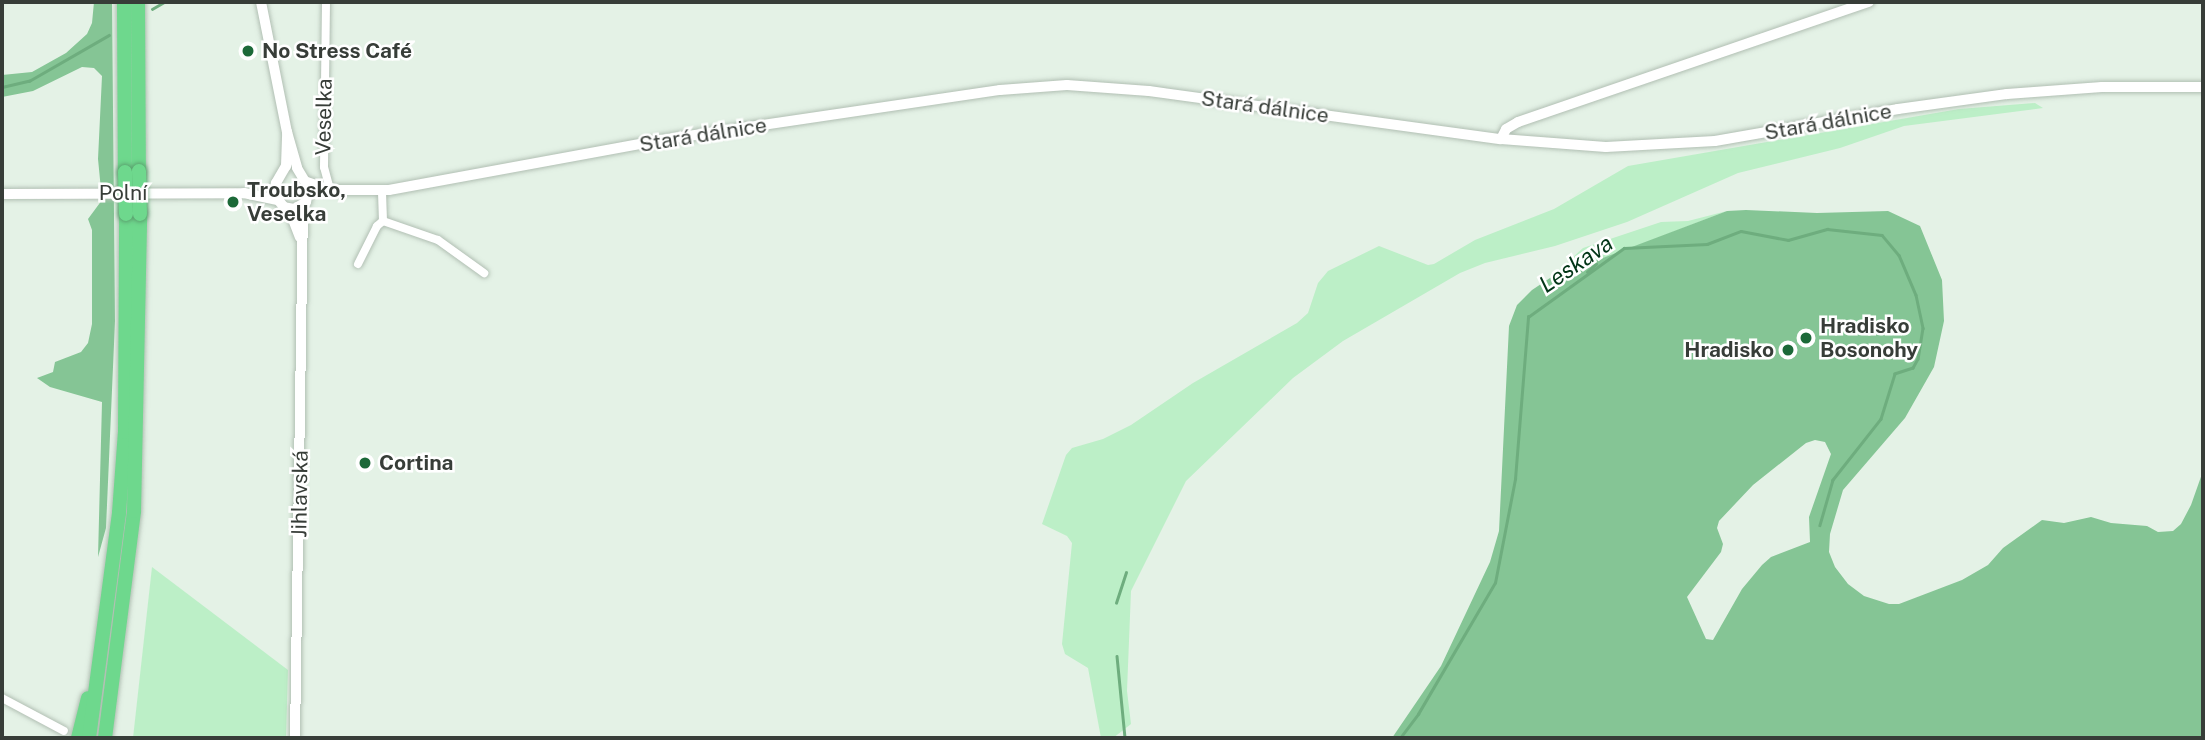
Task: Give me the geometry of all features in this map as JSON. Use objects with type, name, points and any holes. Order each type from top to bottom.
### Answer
[{"type":"highway","points":[[105,738],[134,511],[138,419],[132,172],[124,2]]},
{"type":"highway","points":[[132,172],[138,2]]},
{"type":"highway","points":[[89,738],[118,526],[125,432],[133,214]]},
{"type":"highway","points":[[78,738],[103,646]]},
{"type":"highway","points":[[111,738],[112,690]]},
{"type":"main road","name":"Jihlavská","points":[[261,2],[287,132],[304,179],[306,202],[303,250],[296,738]]},
{"type":"main road","points":[[1501,139],[1506,129],[1518,122],[1869,2]]},
{"type":"main road","name":"Stará dálnice","points":[[304,179],[330,190],[382,191],[661,141],[1000,90],[1067,85],[1149,91],[1501,139],[1606,147],[1672,145],[2007,94],[2102,88],[2203,87]]},
{"type":"main road","name":"Jihlavská","points":[[276,200],[287,132]]},
{"type":"main road","points":[[279,180],[292,173],[304,179]]},
{"type":"main road","name":"Polní","points":[[244,193],[279,180]]},
{"type":"main road","name":"Stará dálnice","points":[[306,202],[330,190]]},
{"type":"main road","name":"Polní","points":[[2,194],[244,193],[276,200]]},
{"type":"main road","points":[[276,200],[289,209],[306,202]]},
{"type":"main road","name":"Jihlavská","points":[[289,209],[296,221],[303,250]]},
{"type":"street","name":"Veselka","points":[[326,2],[324,167],[330,190]]},
{"type":"street","points":[[382,191],[383,221]]},
{"type":"street","points":[[359,264],[377,226],[383,221]]},
{"type":"street","points":[[383,221],[438,240],[484,273]]},
{"type":"street","points":[[2,698],[64,730]]},
{"type":"green space","points":[[94,2],[112,2],[115,321],[106,528],[98,557],[102,402],[50,387],[37,378],[53,372],[55,362],[81,352],[88,343],[92,324],[92,230],[88,219],[102,200],[98,159],[102,76],[94,68],[82,67],[33,91],[2,97],[2,75],[32,72],[66,53],[87,34],[92,23]]},
{"type":"green space","points":[[2035,103],[2043,108],[1904,126],[1840,148],[1738,173],[1627,222],[1555,246],[1485,263],[1460,273],[1343,341],[1293,378],[1186,481],[1131,591],[1127,691],[1131,724],[1113,738],[1101,738],[1088,668],[1065,654],[1062,644],[1072,543],[1067,536],[1042,524],[1066,455],[1072,448],[1103,439],[1131,425],[1193,383],[1297,323],[1308,313],[1318,283],[1328,271],[1379,246],[1428,265],[1434,264],[1475,240],[1554,209],[1628,166],[1959,109]]},
{"type":"green space","points":[[1727,211],[1550,278],[1583,248],[1661,222],[1688,221]]},
{"type":"green space","points":[[1727,211],[1888,211],[1920,226],[1942,280],[1944,321],[1934,367],[1905,418],[1843,490],[1830,534],[1829,552],[1835,567],[1848,584],[1864,596],[1889,604],[1899,604],[1962,580],[1988,565],[2003,548],[2042,520],[2064,523],[2091,517],[2111,523],[2147,526],[2158,532],[2173,531],[2181,524],[2191,505],[2203,471],[2203,738],[1392,738],[1441,666],[1490,562],[1499,531],[1509,326],[1517,305],[1532,290],[1550,278]],"holes":[[[1815,440],[1825,442],[1831,454],[1809,517],[1810,542],[1771,557],[1762,565],[1742,589],[1713,640],[1706,639],[1687,597],[1721,552],[1723,544],[1717,528],[1719,521],[1753,485],[1806,443]]]},
{"type":"green space","points":[[152,567],[288,670],[286,738],[133,738]]},
{"type":"waterway","points":[[152,9],[164,2]]},
{"type":"waterway","points":[[2,87],[29,81],[109,35]]},
{"type":"waterway","name":"Leskava","points":[[1400,738],[1418,714],[1495,583],[1515,479],[1528,317],[1624,248],[1707,244],[1741,231],[1788,240],[1827,229],[1882,235],[1899,255],[1916,295],[1923,328],[1918,359],[1913,368],[1895,374],[1881,419],[1833,480],[1820,525]]},
{"type":"waterway","name":"Leskava","points":[[1587,272],[1596,264]]},
{"type":"waterway","points":[[1116,603],[1126,573]]},
{"type":"waterway","points":[[1117,656],[1125,738]]},
{"type":"place","name":"No Stress Café","points":[[248,51]]},
{"type":"place","name":"Troubsko, Veselka","points":[[233,202]]},
{"type":"place","name":"Hradisko Bosonohy","points":[[1806,338]]},
{"type":"place","name":"Hradisko","points":[[1788,350]]},
{"type":"place","name":"Cortina","points":[[365,463]]}]
